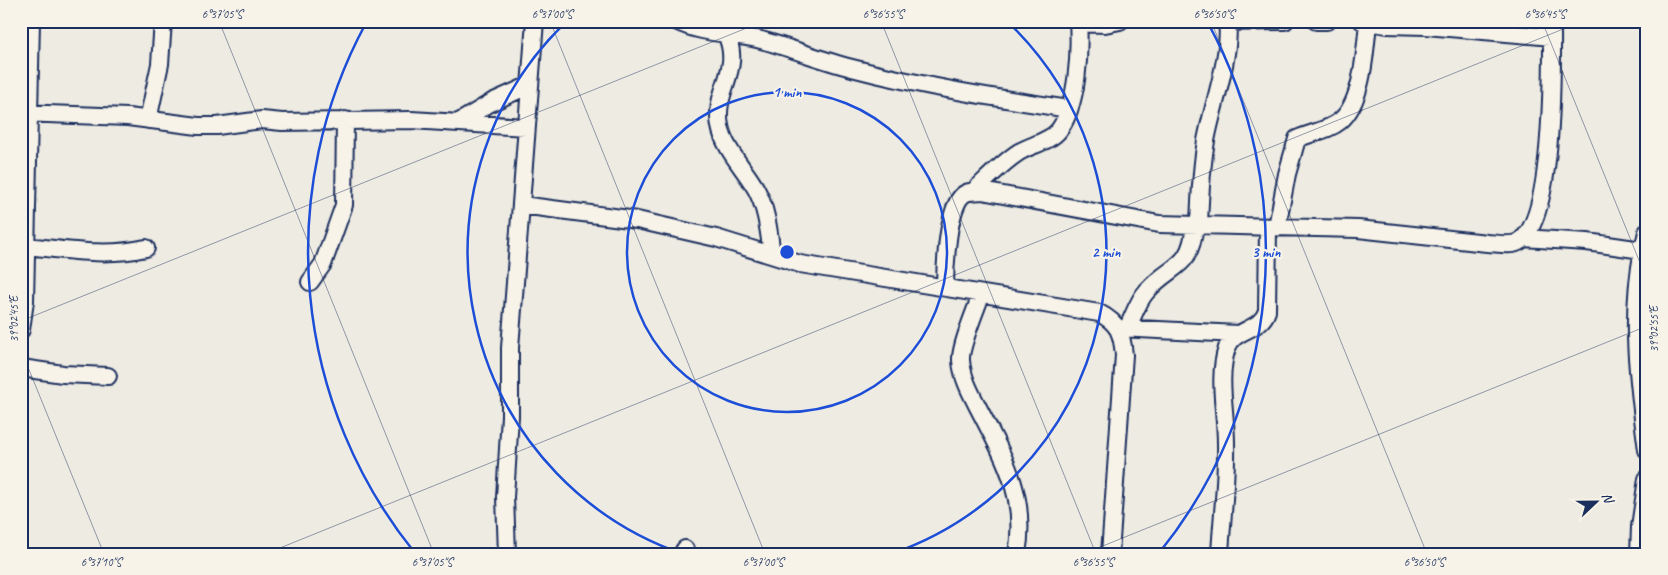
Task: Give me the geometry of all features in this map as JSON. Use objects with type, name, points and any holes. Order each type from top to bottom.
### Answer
[{"type":"street","points":[[21,330],[25,301],[25,113],[30,21]]},
{"type":"street","points":[[148,120],[160,64],[162,21]]},
{"type":"street","points":[[507,554],[505,497],[510,416],[510,348],[535,21]]},
{"type":"street","points":[[676,21],[700,30],[757,39],[851,68],[914,83],[982,96],[1069,109]]},
{"type":"street","points":[[1110,554],[1124,355],[1123,328],[1146,291],[1180,266],[1189,253],[1197,225],[1206,141],[1224,60],[1227,22],[1285,21]]},
{"type":"street","points":[[1316,21],[1327,21]]},
{"type":"street","points":[[973,192],[998,167],[1020,151],[1059,131],[1069,109],[1079,50],[1079,22],[1112,22]]},
{"type":"street","points":[[1079,50],[1112,22]]},
{"type":"street","points":[[945,288],[945,266],[956,202],[966,193],[982,191],[1159,224],[1273,227],[1358,229],[1507,244],[1519,242],[1533,224],[1542,194],[1551,119],[1552,29],[1365,22],[1356,97],[1349,111],[1339,122],[1297,139],[1273,227],[1267,310],[1264,318],[1257,326],[1238,334],[1231,341],[1223,364],[1226,443],[1220,554]]},
{"type":"street","points":[[726,34],[732,48],[732,62],[719,105],[720,126],[726,141],[756,190],[766,217],[772,255]]},
{"type":"street","points":[[459,122],[492,102],[530,85]]},
{"type":"street","points":[[25,113],[217,126],[246,121],[345,120],[459,122],[526,127]]},
{"type":"street","points":[[310,282],[323,264],[344,205],[345,120]]},
{"type":"street","points":[[521,205],[637,220],[716,238],[800,264],[1098,313],[1112,319],[1123,328],[1161,328],[1238,334]]},
{"type":"street","points":[[1647,232],[1637,276],[1635,315],[1638,388],[1647,450]]},
{"type":"street","points":[[1523,238],[1587,242],[1642,250]]},
{"type":"street","points":[[26,246],[89,253],[122,254],[146,248]]},
{"type":"street","points":[[981,295],[960,359],[966,382],[1011,473],[1020,508],[1020,538],[1017,554]]},
{"type":"street","points":[[21,368],[63,374],[108,376]]},
{"type":"street","points":[[1639,554],[1640,527],[1647,479]]}]
